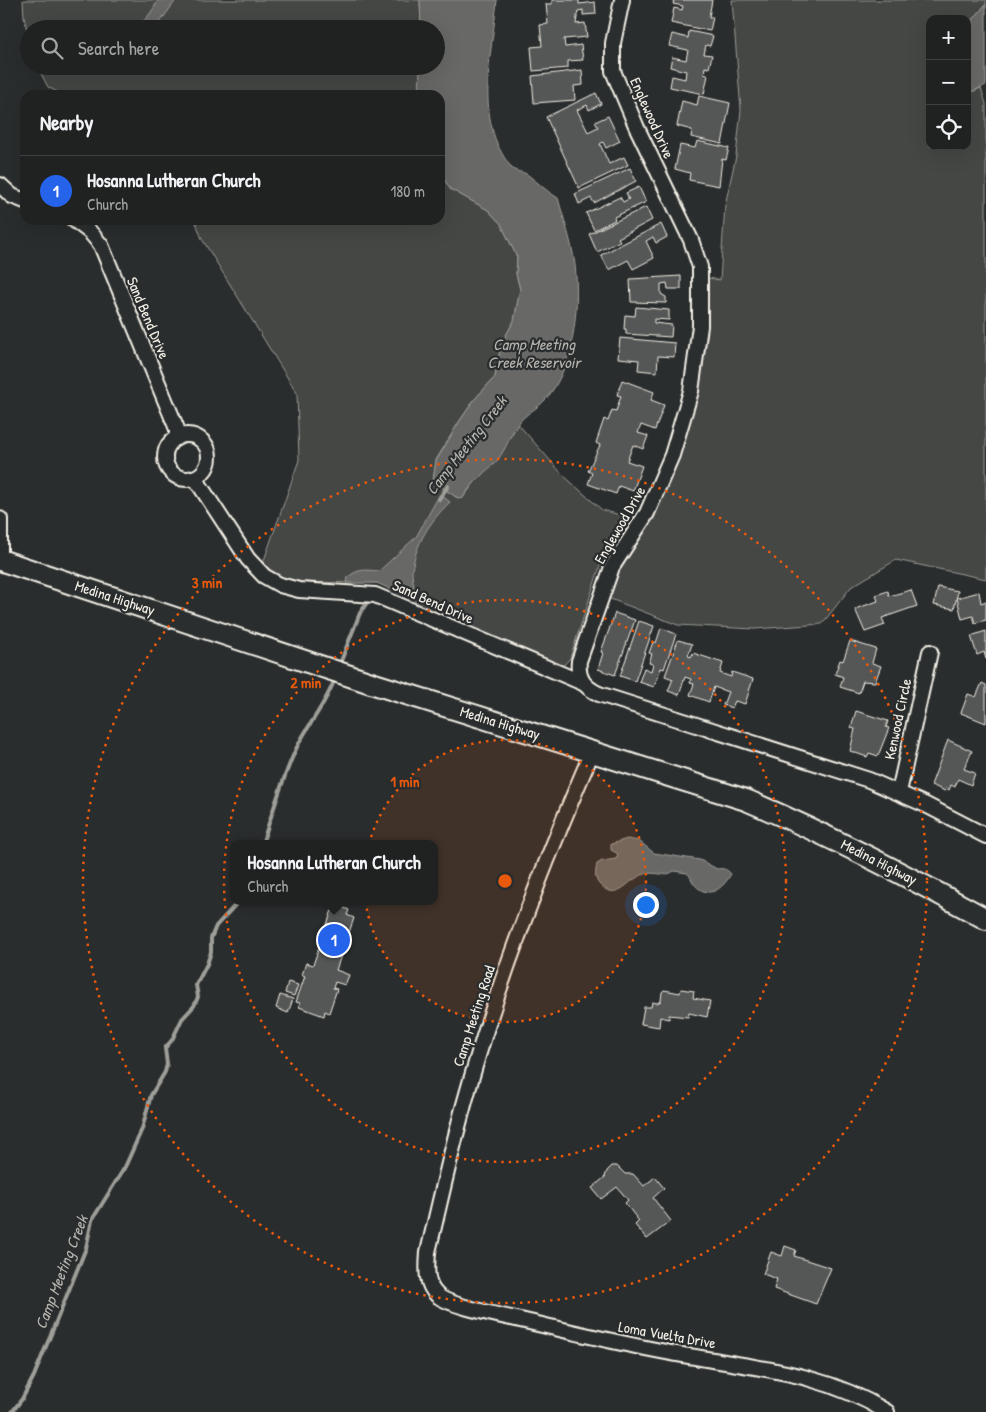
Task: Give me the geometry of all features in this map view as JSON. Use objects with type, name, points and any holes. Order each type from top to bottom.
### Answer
[{"type":"main road","name":"Medina Highway","points":[[0,560],[371,683],[746,800],[803,824],[890,866],[986,919]]},
{"type":"street","name":"Englewood Drive","points":[[583,683],[578,672],[579,661],[612,567],[647,513],[661,486],[682,424],[695,375],[700,326],[700,267],[691,240],[634,120],[614,71],[613,43],[622,0]]},
{"type":"street","points":[[0,185],[12,196],[20,199]]},
{"type":"street","name":"Sand Bend Drive","points":[[81,225],[90,232],[101,245],[176,429],[177,438]]},
{"type":"street","points":[[184,436],[198,438],[207,448],[209,455],[206,469],[195,478],[181,478],[174,475],[166,463],[167,449],[177,438],[184,436]]},
{"type":"street","name":"Sand Bend Drive","points":[[195,478],[231,535],[264,576],[289,588],[375,595],[583,683]]},
{"type":"street","points":[[0,519],[0,560]]},
{"type":"street","name":"Kenwood Circle","points":[[899,792],[930,652]]},
{"type":"street","points":[[583,683],[599,694],[899,792],[986,836]]},
{"type":"street","name":"Camp Meeting Road","points":[[438,1297],[432,1290],[426,1275],[428,1252],[465,1101],[488,1023],[534,888],[592,752]]},
{"type":"street","name":"Loma Vuelta Drive","points":[[438,1297],[491,1314],[618,1343],[794,1373],[832,1384],[870,1401],[887,1412]]},
{"type":"shaded area","points":[[23,0],[420,0],[421,20],[25,20]]},
{"type":"shaded area","points":[[732,0],[986,0],[986,4],[971,22],[971,15],[926,15],[926,150],[971,150],[971,92],[981,88],[986,104],[986,579],[896,560],[851,587],[822,624],[755,629],[678,625],[608,598],[625,553],[649,524],[659,505],[695,403],[701,376],[708,278],[720,280],[725,205],[736,156],[741,110]]},
{"type":"shaded area","points":[[42,75],[420,75],[420,90],[54,90],[48,87]]},
{"type":"shaded area","points":[[445,180],[450,189],[488,210],[501,224],[517,257],[516,274],[520,289],[514,321],[501,344],[495,377],[474,400],[436,460],[433,481],[462,499],[485,469],[493,465],[518,424],[563,475],[602,510],[634,519],[602,560],[570,658],[564,665],[559,667],[448,622],[401,592],[377,583],[286,582],[262,566],[299,460],[297,393],[202,239],[197,225],[445,225]]},
{"type":"water","points":[[158,0],[176,0],[162,20],[143,20],[148,16]]},
{"type":"water","name":"Camp Meeting Creek Reservoir","points":[[420,0],[497,0],[488,86],[492,128],[499,148],[511,167],[528,175],[558,198],[575,265],[576,299],[573,336],[563,372],[545,400],[528,414],[516,428],[497,461],[476,480],[462,499],[433,481],[436,461],[474,400],[495,377],[501,344],[514,321],[520,289],[516,274],[517,257],[501,224],[488,210],[450,189],[445,180],[445,90],[419,90],[420,75],[445,75],[445,20],[421,20]]},
{"type":"water","points":[[986,4],[986,85],[971,92],[971,60],[971,22]]},
{"type":"water","points":[[440,494],[450,502],[430,525],[416,552],[412,572],[414,589],[412,599],[377,583],[347,583],[348,577],[356,572],[363,570],[379,571],[416,537]]},
{"type":"water","points":[[627,839],[639,841],[654,853],[700,860],[717,869],[726,870],[731,874],[721,887],[711,892],[701,890],[694,884],[687,873],[674,871],[667,874],[645,874],[639,876],[623,888],[613,891],[607,890],[596,879],[597,864],[602,861],[616,859],[618,854],[611,850],[611,844]]},
{"type":"building","points":[[552,0],[579,0],[579,4],[595,2],[596,14],[583,15],[583,10],[578,11],[576,24],[585,23],[587,37],[564,39],[565,47],[581,45],[583,60],[568,61],[568,68],[533,71],[531,47],[542,46],[540,25],[548,24],[546,4],[552,4]]},
{"type":"building","points":[[674,0],[712,0],[709,17],[713,17],[710,31],[671,23],[674,8],[682,10],[683,6],[673,4]]},
{"type":"building","points":[[689,31],[713,36],[710,46],[706,45],[704,54],[712,55],[709,68],[705,67],[704,74],[708,75],[704,94],[670,87],[672,76],[685,79],[686,71],[670,67],[672,57],[686,60],[688,50],[669,46],[672,34],[688,38]]},
{"type":"building","points":[[582,70],[583,85],[574,86],[575,100],[534,103],[532,76]]},
{"type":"building","points":[[596,93],[601,104],[589,110],[587,105],[577,110],[588,132],[598,127],[595,122],[608,116],[620,141],[606,148],[603,142],[600,144],[609,164],[624,157],[628,165],[579,188],[546,117]]},
{"type":"building","points":[[699,96],[730,103],[722,144],[691,137],[692,130],[677,126],[682,101],[697,105]]},
{"type":"building","points":[[697,141],[729,148],[726,160],[722,159],[719,186],[689,180],[690,173],[675,169],[680,145],[695,148]]},
{"type":"building","points":[[630,168],[636,181],[594,203],[591,198],[579,204],[575,194]]},
{"type":"building","points":[[639,187],[646,202],[614,217],[615,220],[594,230],[586,213],[620,197],[623,202],[629,199],[626,193]]},
{"type":"building","points":[[646,207],[652,220],[618,238],[620,241],[597,252],[589,234]]},
{"type":"building","points":[[661,224],[667,237],[656,243],[653,237],[646,241],[654,258],[633,269],[628,260],[609,270],[601,255]]},
{"type":"building","points":[[681,276],[681,289],[668,289],[667,283],[661,284],[661,294],[666,297],[666,303],[631,302],[630,279]]},
{"type":"building","points":[[636,307],[669,310],[669,320],[654,319],[654,323],[672,325],[671,337],[626,334],[626,329],[624,329],[625,315],[635,316]]},
{"type":"building","points":[[620,338],[675,343],[674,357],[658,356],[657,372],[638,370],[639,360],[618,358]]},
{"type":"building","points":[[622,380],[654,392],[651,400],[664,405],[655,430],[641,425],[638,433],[648,436],[643,449],[633,445],[627,461],[642,466],[633,491],[619,486],[616,494],[588,484],[592,473],[588,471],[600,445],[596,443],[604,419],[608,421],[612,410],[616,411],[621,396],[617,395]]},
{"type":"building","points":[[938,587],[958,591],[954,609],[934,605]]},
{"type":"building","points":[[911,590],[917,606],[882,618],[885,625],[865,632],[855,609],[878,601],[876,595],[888,591],[889,596]]},
{"type":"building","points":[[979,592],[981,603],[986,601],[986,620],[975,623],[973,616],[962,619],[957,598]]},
{"type":"building","points":[[615,613],[635,620],[615,675],[598,669],[603,653],[601,652]]},
{"type":"building","points":[[639,621],[654,626],[635,681],[620,676]]},
{"type":"building","points":[[661,628],[676,634],[664,669],[661,668],[654,687],[639,682],[644,668],[651,671],[653,664],[649,663],[652,654],[649,653],[653,642],[656,643]]},
{"type":"building","points":[[986,631],[986,659],[984,652],[977,655],[971,636]]},
{"type":"building","points":[[678,640],[692,644],[688,656],[691,657],[693,653],[723,663],[720,673],[731,677],[732,672],[753,679],[745,704],[735,701],[732,708],[723,705],[728,692],[714,687],[709,702],[690,695],[694,684],[690,683],[691,679],[685,677],[679,695],[668,691],[673,679],[665,676]]},
{"type":"building","points":[[850,641],[876,649],[872,663],[881,666],[875,682],[863,681],[859,693],[840,687],[843,677],[835,674],[840,660],[843,661]]},
{"type":"building","points":[[982,683],[986,685],[986,723],[961,713],[968,694],[976,697]]},
{"type":"building","points":[[856,711],[888,721],[886,727],[889,728],[878,756],[869,753],[867,757],[850,751],[855,729],[851,728]]},
{"type":"building","points":[[948,740],[972,751],[964,769],[975,773],[971,785],[958,779],[955,787],[951,785],[949,790],[946,788],[945,791],[931,785]]},
{"type":"building","points":[[339,906],[349,910],[347,915],[354,918],[336,970],[349,975],[345,985],[335,982],[333,988],[337,989],[329,1013],[325,1011],[324,1016],[299,1007],[300,1003],[296,1002],[305,976],[302,975],[306,963],[313,965],[332,910],[337,912]]},
{"type":"building","points":[[288,982],[298,985],[294,996],[285,993]]},
{"type":"building","points":[[681,989],[694,991],[693,998],[710,1001],[707,1017],[689,1013],[688,1017],[669,1015],[669,1019],[660,1017],[659,1027],[641,1024],[644,1007],[651,1007],[652,1002],[657,1003],[661,1001],[664,990],[680,993]]},
{"type":"building","points":[[280,995],[293,999],[288,1013],[276,1008]]},
{"type":"building","points":[[612,1166],[617,1166],[625,1174],[633,1174],[644,1186],[655,1177],[664,1188],[653,1198],[671,1221],[647,1239],[635,1225],[639,1221],[625,1203],[628,1200],[617,1187],[601,1199],[592,1188],[605,1177],[607,1171]]},
{"type":"building","points":[[785,1246],[796,1250],[794,1256],[831,1268],[816,1304],[774,1289],[777,1279],[763,1274],[771,1252],[782,1256]]},
{"type":"waterway","name":"Camp Meeting Creek","points":[[439,499],[448,486]]},
{"type":"waterway","name":"Camp Meeting Creek","points":[[339,666],[360,613],[370,598]]},
{"type":"waterway","name":"Camp Meeting Creek","points":[[263,840],[291,760],[332,687],[335,678]]},
{"type":"waterway","name":"Camp Meeting Creek","points":[[12,1412],[22,1399],[34,1376],[86,1248],[92,1220],[125,1167],[142,1129],[151,1095],[165,1072],[167,1064],[165,1048],[172,1040],[182,1019],[194,1006],[198,997],[196,985],[207,964],[211,952],[211,938],[216,926],[235,905]]},
{"type":"place","name":"Hosanna Lutheran Church","points":[[334,940]]}]
